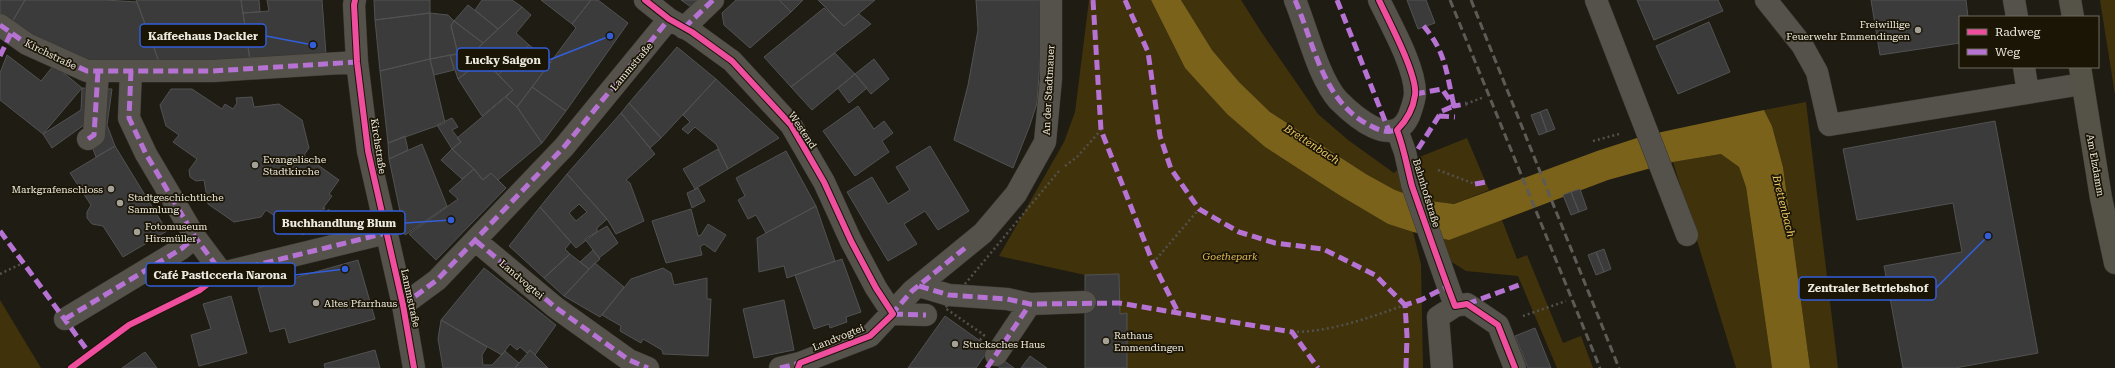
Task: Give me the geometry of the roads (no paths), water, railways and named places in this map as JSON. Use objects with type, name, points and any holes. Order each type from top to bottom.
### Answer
[{"type":"main road","points":[[2070,0],[2073,16]]},
{"type":"main road","name":"Am Elzdamm","points":[[2081,75],[2101,198],[2115,263]]},
{"type":"street","points":[[355,0],[357,62]]},
{"type":"street","points":[[645,0],[677,23]]},
{"type":"street","name":"Lammstraße","points":[[403,305],[437,280],[476,241],[564,148],[677,23],[713,0]]},
{"type":"street","name":"An der Stadtmauer","points":[[965,248],[983,233],[1016,194],[1045,142],[1051,79],[1051,0]]},
{"type":"street","points":[[1295,0],[1325,81],[1338,99],[1365,124],[1381,131],[1397,130],[1407,120],[1416,94],[1412,76],[1404,53],[1379,0]]},
{"type":"street","points":[[1596,0],[1687,235]]},
{"type":"street","points":[[1766,0],[1802,45],[1817,72],[1829,125],[2028,92],[2081,75]]},
{"type":"street","points":[[2014,0],[2017,16]]},
{"type":"street","name":"Westend","points":[[677,23],[732,60],[791,126],[824,182],[851,241],[876,288],[893,314]]},
{"type":"street","name":"Kirchstraße","points":[[0,25],[27,44],[87,71],[213,70],[357,62],[368,151],[386,233]]},
{"type":"street","points":[[2024,68],[2028,92]]},
{"type":"street","points":[[88,139],[94,135],[98,71]]},
{"type":"street","points":[[131,71],[128,118],[146,154],[195,237],[222,273],[386,233]]},
{"type":"street","name":"Bahnhofstraße","points":[[1397,130],[1405,152],[1412,184],[1456,306]]},
{"type":"street","name":"Lammstraße","points":[[386,233],[403,305],[414,368]]},
{"type":"street","points":[[65,319],[181,249],[195,237]]},
{"type":"street","name":"Landvogtei","points":[[476,241],[556,307],[629,360],[648,368]]},
{"type":"street","name":"Landvogtei","points":[[796,367],[870,336],[919,286],[965,248]]},
{"type":"street","points":[[919,286],[949,295],[1008,299],[1030,304],[1085,302]]},
{"type":"street","points":[[989,356],[1030,304]]},
{"type":"street","points":[[1442,368],[1438,318],[1456,306],[1467,304],[1498,325],[1516,368]]},
{"type":"street","points":[[893,314],[926,315]]},
{"type":"water","name":"Brettenbach","points":[[1151,0],[1181,0],[1212,50],[1239,82],[1270,112],[1366,174],[1395,190],[1423,200],[1454,204],[1597,151],[1643,136],[1764,110],[1772,126],[1783,167],[1810,368],[1772,368],[1746,187],[1739,167],[1721,154],[1673,162],[1608,180],[1449,240],[1413,232],[1388,224],[1339,195],[1265,147],[1227,114],[1185,68]]},
{"type":"railway","points":[[1450,0],[1600,368]]},
{"type":"railway","points":[[1471,0],[1619,368]]},
{"type":"place","name":"Freiwillige Feuerwehr Emmendingen","points":[[1918,30]]},
{"type":"place","name":"Lucky Saigon","points":[[610,36]]},
{"type":"place","name":"Kaffeehaus Dackler","points":[[313,45]]},
{"type":"place","name":"Evangelische Stadtkirche","points":[[255,165]]},
{"type":"place","name":"Markgrafenschloss","points":[[111,189]]},
{"type":"place","name":"Stadtgeschichtliche Sammlung","points":[[120,203]]},
{"type":"place","name":"Buchhandlung Blum","points":[[451,220]]},
{"type":"place","name":"Fotomuseum Hirsmüller","points":[[137,232]]},
{"type":"place","name":"Zentraler Betriebshof","points":[[1988,236]]},
{"type":"place","name":"Café Pasticceria Narona","points":[[345,269]]},
{"type":"place","name":"Altes Pfarrhaus","points":[[316,303]]},
{"type":"place","name":"Rathaus Emmendingen","points":[[1106,341]]},
{"type":"place","name":"Stucksches Haus","points":[[955,344]]},
{"type":"park label","name":"Goethepark","points":[[1230,256]]}]
